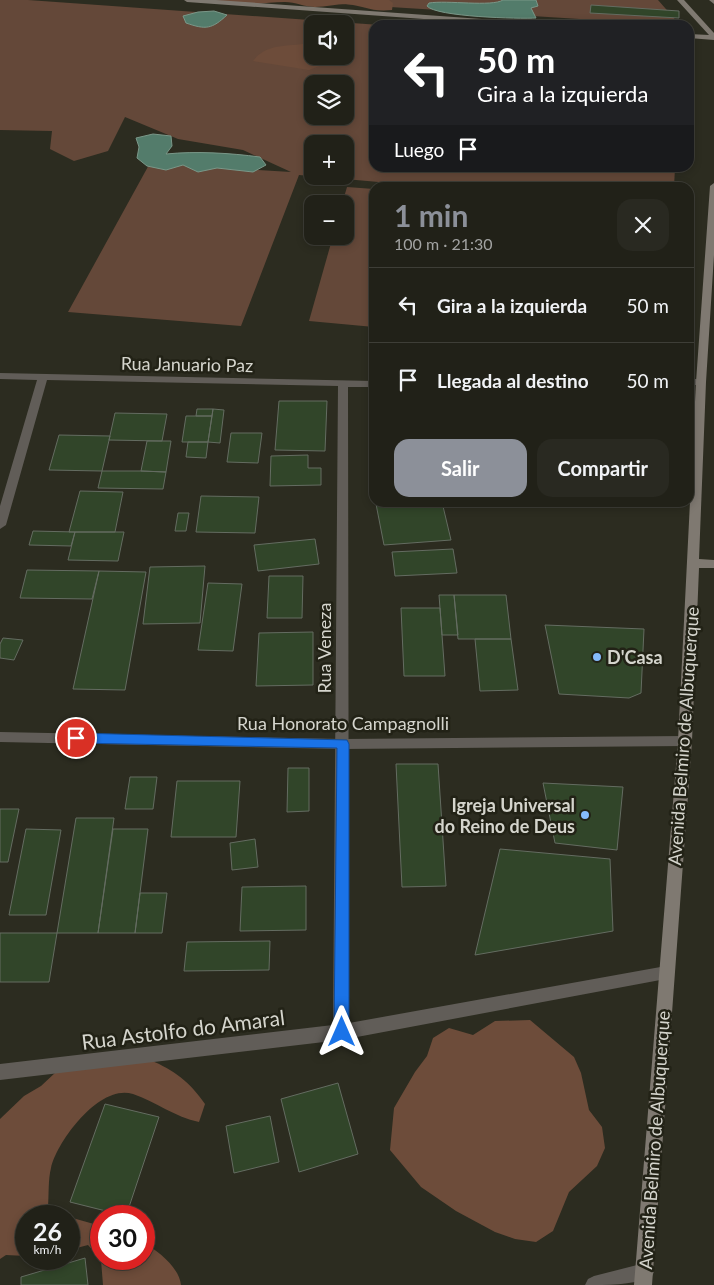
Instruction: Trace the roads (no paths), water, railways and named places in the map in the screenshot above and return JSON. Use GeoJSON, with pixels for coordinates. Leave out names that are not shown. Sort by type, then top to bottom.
{"type":"FeatureCollection","features":[{"type":"Feature","properties":{"kind":"main road"},"geometry":{"type":"LineString","coordinates":[[187,0],[467,20]]}},
{"type":"Feature","properties":{"kind":"main road"},"geometry":{"type":"LineString","coordinates":[[680,0],[714,36]]}},
{"type":"Feature","properties":{"kind":"main road"},"geometry":{"type":"LineString","coordinates":[[694,36],[714,36]]}},
{"type":"Feature","properties":{"kind":"main road","name":"Avenida Belmiro de Albuquerque"},"geometry":{"type":"LineString","coordinates":[[694,472],[695,382],[714,186]]}},
{"type":"Feature","properties":{"kind":"main road","name":"Avenida Belmiro de Albuquerque"},"geometry":{"type":"LineString","coordinates":[[644,1278],[685,741],[694,507]]}},
{"type":"Feature","properties":{"kind":"main road"},"geometry":{"type":"LineString","coordinates":[[693,563],[714,564]]}},
{"type":"Feature","properties":{"kind":"street","name":"Rua Januario Paz"},"geometry":{"type":"LineString","coordinates":[[0,376],[369,384]]}},
{"type":"Feature","properties":{"kind":"street"},"geometry":{"type":"LineString","coordinates":[[0,525],[43,377]]}},
{"type":"Feature","properties":{"kind":"street","name":"Rua Veneza"},"geometry":{"type":"LineString","coordinates":[[342,1032],[343,384]]}},
{"type":"Feature","properties":{"kind":"street","name":"Rua Honorato Campagnolli"},"geometry":{"type":"LineString","coordinates":[[0,737],[343,744],[685,741]]}},
{"type":"Feature","properties":{"kind":"street","name":"Rua Astolfo do Amaral"},"geometry":{"type":"LineString","coordinates":[[0,1072],[342,1032],[666,974]]}},
{"type":"Feature","properties":{"kind":"street"},"geometry":{"type":"LineString","coordinates":[[594,1285],[644,1278]]}},
{"type":"Feature","properties":{"kind":"place","name":"D'Casa"},"geometry":{"type":"Point","coordinates":[597,657]}},
{"type":"Feature","properties":{"kind":"place","name":"Igreja Universal do Reino de Deus"},"geometry":{"type":"Point","coordinates":[585,815]}}]}
